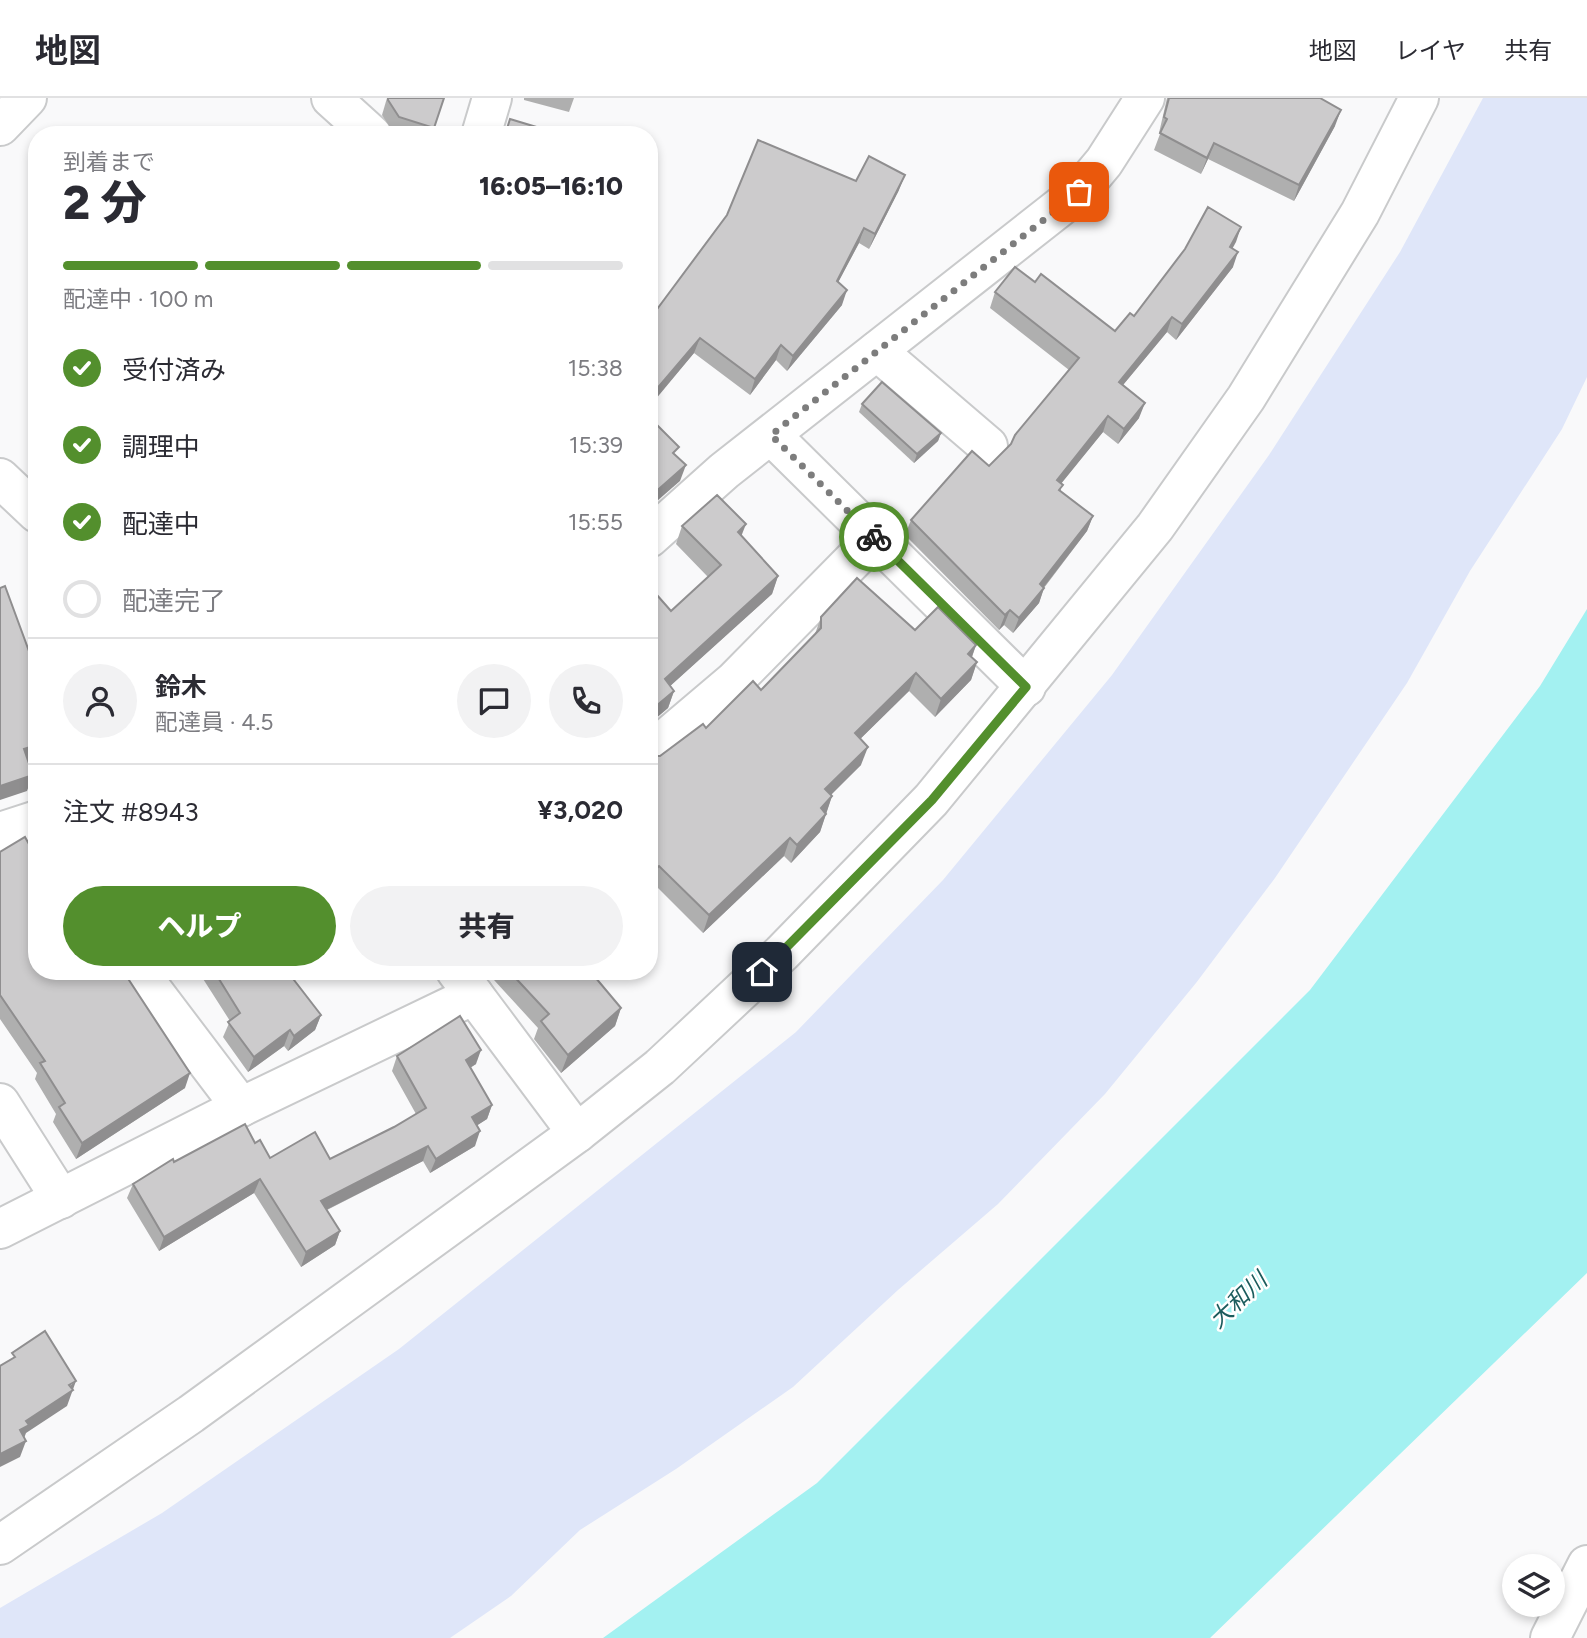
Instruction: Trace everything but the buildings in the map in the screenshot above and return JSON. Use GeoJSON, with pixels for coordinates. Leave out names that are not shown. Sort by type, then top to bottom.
{"type":"FeatureCollection","features":[{"type":"Feature","properties":{"kind":"street"},"geometry":{"type":"LineString","coordinates":[[0,126],[27,98]]}},
{"type":"Feature","properties":{"kind":"street"},"geometry":{"type":"LineString","coordinates":[[331,98],[362,126]]}},
{"type":"Feature","properties":{"kind":"street"},"geometry":{"type":"LineString","coordinates":[[484,126],[492,98]]}},
{"type":"Feature","properties":{"kind":"street"},"geometry":{"type":"LineString","coordinates":[[658,530],[724,471],[1079,192],[1104,162],[1144,98]]}},
{"type":"Feature","properties":{"kind":"street"},"geometry":{"type":"LineString","coordinates":[[0,1545],[191,1414],[577,1133],[660,1067],[782,953],[932,800],[1155,527],[1246,398],[1360,213],[1419,98]]}},
{"type":"Feature","properties":{"kind":"street"},"geometry":{"type":"LineString","coordinates":[[877,351],[988,446]]}},
{"type":"Feature","properties":{"kind":"street"},"geometry":{"type":"LineString","coordinates":[[771,435],[1026,687]]}},
{"type":"Feature","properties":{"kind":"street"},"geometry":{"type":"LineString","coordinates":[[0,478],[28,504]]}},
{"type":"Feature","properties":{"kind":"street"},"geometry":{"type":"LineString","coordinates":[[658,745],[734,681],[875,538]]}},
{"type":"Feature","properties":{"kind":"street"},"geometry":{"type":"LineString","coordinates":[[145,980],[241,1107]]}},
{"type":"Feature","properties":{"kind":"street"},"geometry":{"type":"LineString","coordinates":[[0,1229],[241,1107],[465,983],[577,1133]]}},
{"type":"Feature","properties":{"kind":"street"},"geometry":{"type":"LineString","coordinates":[[0,1103],[61,1199]]}},
{"type":"Feature","properties":{"kind":"street"},"geometry":{"type":"LineString","coordinates":[[1550,1638],[1587,1565]]}},
{"type":"Feature","properties":{"kind":"shaded area"},"geometry":{"type":"Polygon","coordinates":[[[1483,98],[1587,98],[1587,377],[1562,429],[1470,571],[1407,683],[1275,878],[1196,983],[1105,1094],[998,1204],[898,1290],[793,1387],[676,1469],[580,1530],[511,1596],[450,1638],[0,1638],[0,1608],[162,1513],[399,1349],[796,1032],[943,880],[1112,675],[1269,455],[1400,252],[1483,98]]]}},
{"type":"Feature","properties":{"kind":"water","name":"大和川"},"geometry":{"type":"Polygon","coordinates":[[[1587,609],[1587,1273],[1210,1638],[603,1638],[817,1483],[1310,990],[1540,686],[1587,609]]]}},
{"type":"Feature","properties":{"kind":"way so far"},"geometry":{"type":"LineString","coordinates":[[874,537],[771,435],[1079,192]]}},
{"type":"Feature","properties":{"kind":"route"},"geometry":{"type":"LineString","coordinates":[[762,972],[932,800],[1026,687],[874,537]]}}]}
